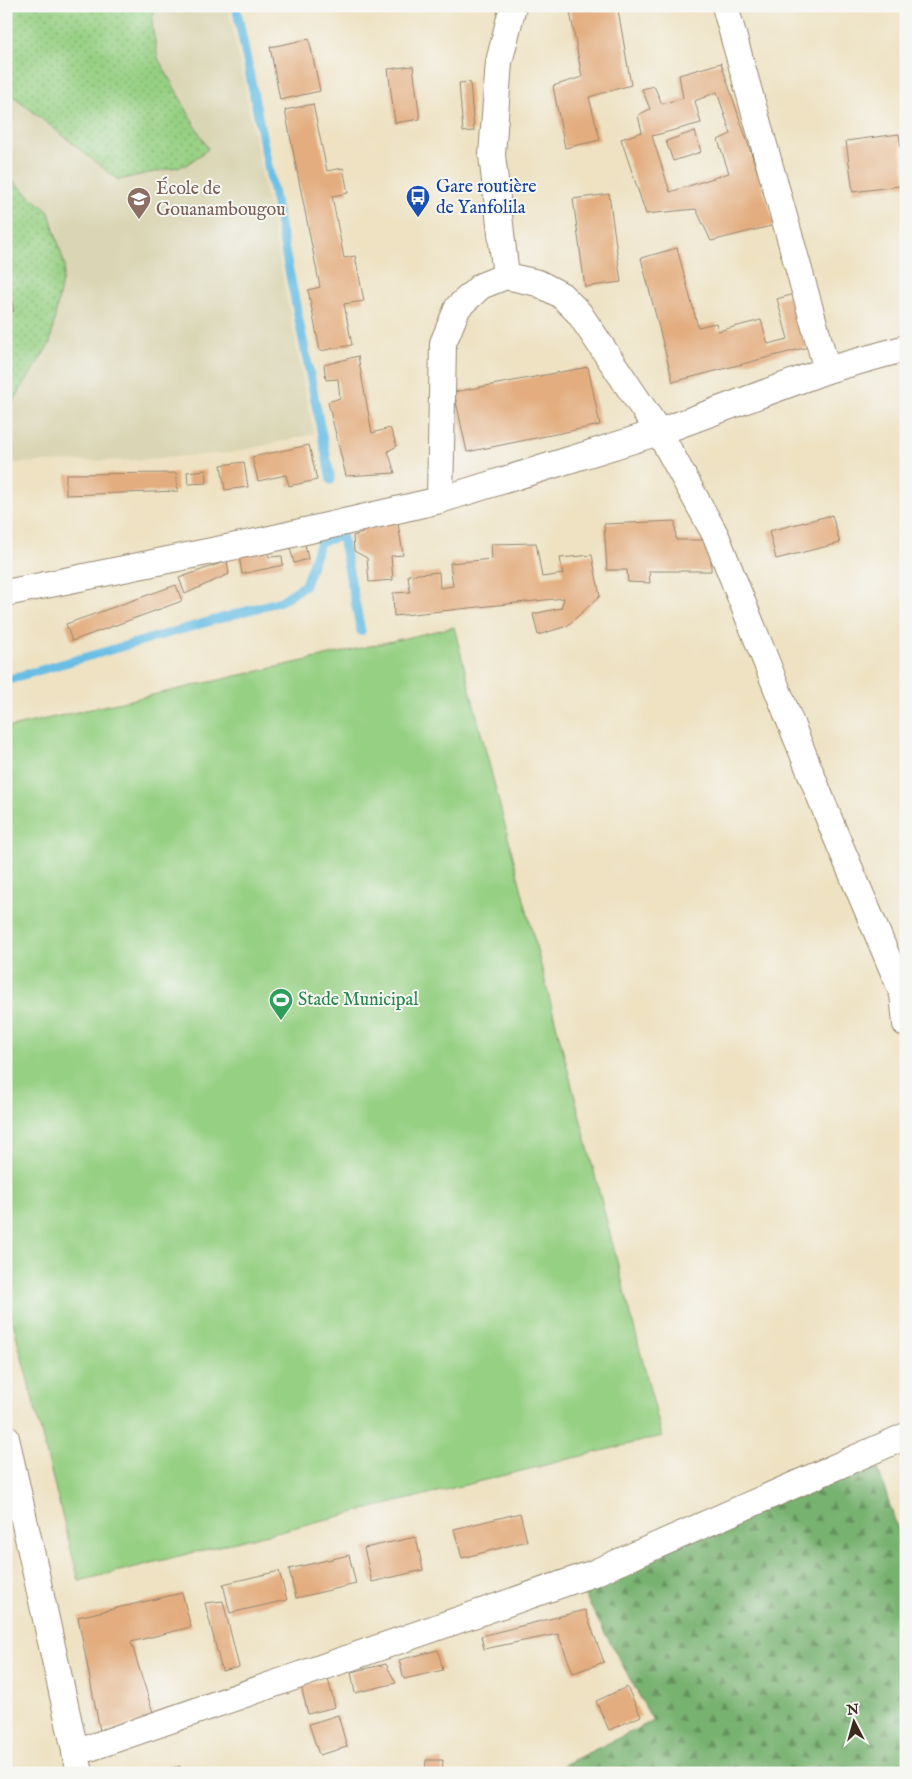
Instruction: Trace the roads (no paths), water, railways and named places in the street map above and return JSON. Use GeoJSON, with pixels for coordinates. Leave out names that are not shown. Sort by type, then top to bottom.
{"type":"FeatureCollection","features":[{"type":"Feature","properties":{"kind":"street"},"geometry":{"type":"LineString","coordinates":[[506,276],[492,156],[499,62],[513,6]]}},
{"type":"Feature","properties":{"kind":"street"},"geometry":{"type":"LineString","coordinates":[[725,6],[827,370]]}},
{"type":"Feature","properties":{"kind":"street"},"geometry":{"type":"LineString","coordinates":[[440,500],[443,343],[458,306],[481,286],[506,276],[538,283],[561,295],[579,313],[659,432],[716,536],[833,829],[903,994],[906,1024]]}},
{"type":"Feature","properties":{"kind":"street"},"geometry":{"type":"LineString","coordinates":[[6,592],[266,540],[440,500],[659,432],[827,370],[906,348]]}},
{"type":"Feature","properties":{"kind":"street"},"geometry":{"type":"LineString","coordinates":[[6,1438],[13,1500],[78,1763],[594,1573],[906,1436]]}},
{"type":"Feature","properties":{"kind":"waterway"},"geometry":{"type":"LineString","coordinates":[[236,6],[331,480]]}},
{"type":"Feature","properties":{"kind":"waterway"},"geometry":{"type":"LineString","coordinates":[[341,532],[361,631]]}},
{"type":"Feature","properties":{"kind":"waterway"},"geometry":{"type":"LineString","coordinates":[[6,680],[281,601],[305,585],[320,542],[342,536]]}},
{"type":"Feature","properties":{"kind":"place","name":"Gare routière de Yanfolila"},"geometry":{"type":"Point","coordinates":[418,218]}},
{"type":"Feature","properties":{"kind":"place","name":"École de Gouanambougou"},"geometry":{"type":"Point","coordinates":[139,220]}},
{"type":"Feature","properties":{"kind":"place","name":"Stade Municipal"},"geometry":{"type":"Point","coordinates":[281,1021]}}]}
